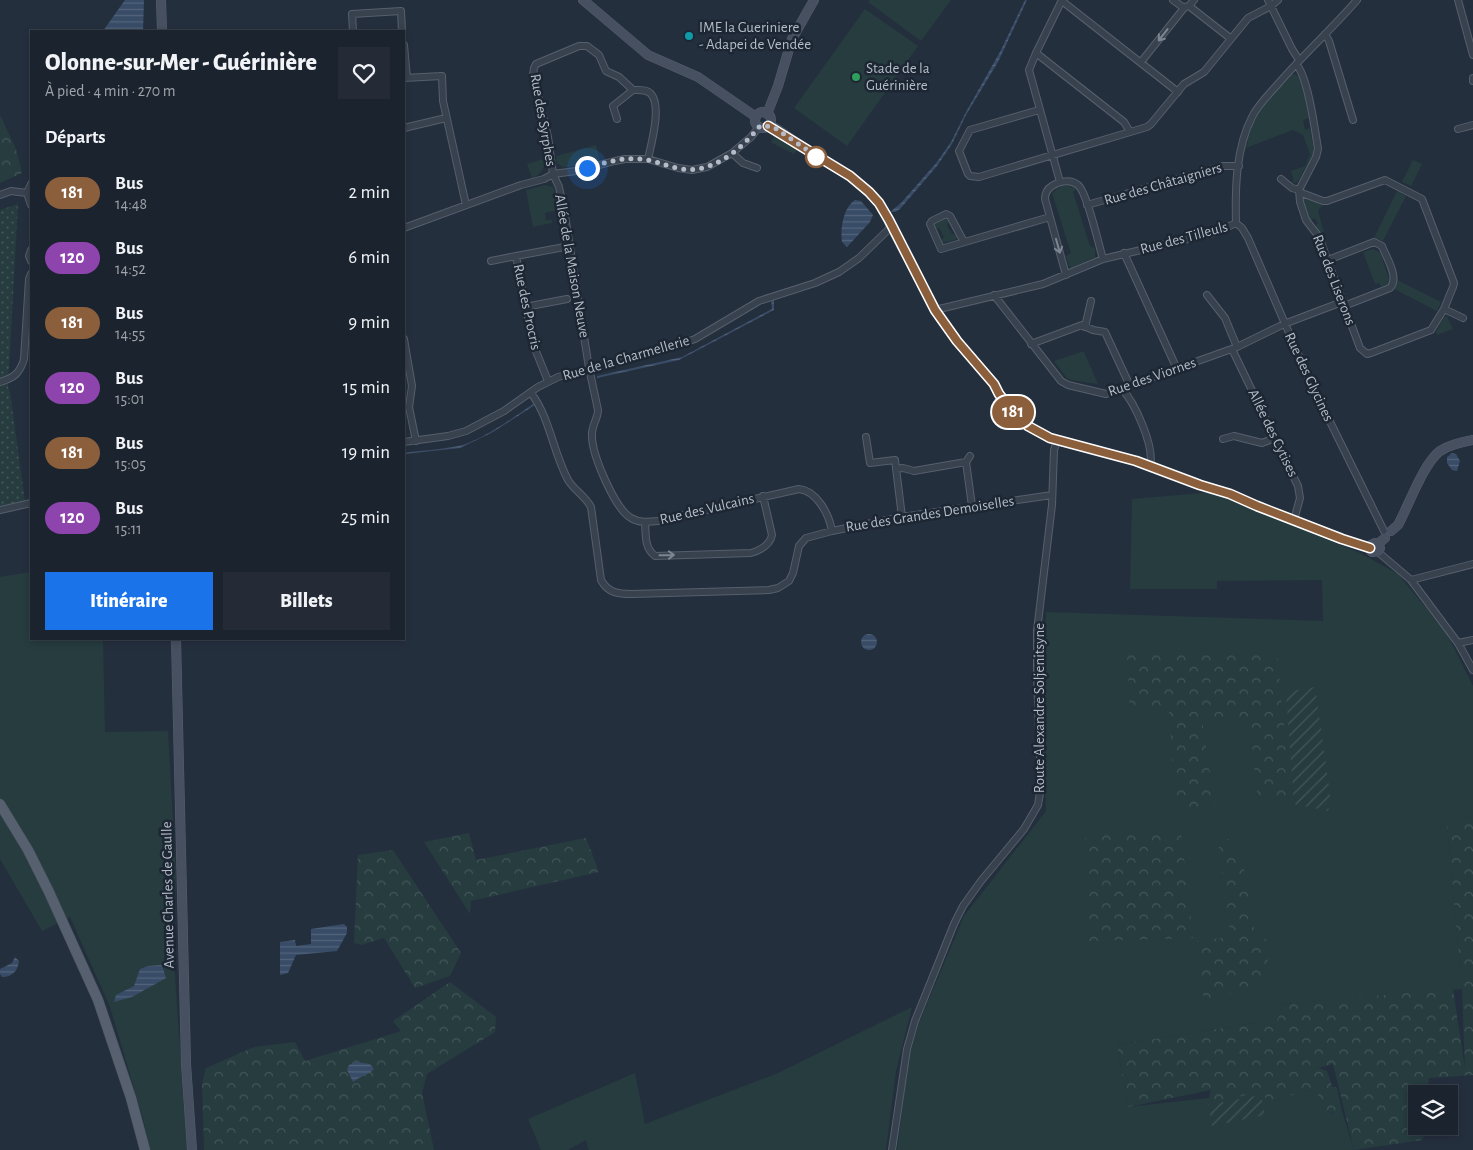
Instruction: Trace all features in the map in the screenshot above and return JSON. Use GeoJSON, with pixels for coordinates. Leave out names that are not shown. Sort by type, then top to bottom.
{"type":"FeatureCollection","features":[{"type":"Feature","properties":{"kind":"main road"},"geometry":{"type":"LineString","coordinates":[[0,804],[41,875],[98,1000],[131,1098],[145,1150]]}},
{"type":"Feature","properties":{"kind":"street"},"geometry":{"type":"LineString","coordinates":[[161,0],[162,30]]}},
{"type":"Feature","properties":{"kind":"street"},"geometry":{"type":"LineString","coordinates":[[582,0],[648,55],[698,78],[756,116]]}},
{"type":"Feature","properties":{"kind":"street"},"geometry":{"type":"LineString","coordinates":[[767,114],[792,39],[814,0]]}},
{"type":"Feature","properties":{"kind":"street"},"geometry":{"type":"LineString","coordinates":[[1173,0],[1187,7],[1230,38]]}},
{"type":"Feature","properties":{"kind":"street"},"geometry":{"type":"LineString","coordinates":[[1141,62],[1194,0]]}},
{"type":"Feature","properties":{"kind":"street"},"geometry":{"type":"LineString","coordinates":[[1039,110],[970,130],[958,154],[968,174],[974,177],[1152,124],[1184,84],[1204,72],[1248,18],[1270,3],[1278,0]]}},
{"type":"Feature","properties":{"kind":"street","name":"Rue des Tilleuls"},"geometry":{"type":"LineString","coordinates":[[935,310],[1043,284],[1104,259],[1217,232],[1236,223],[1242,144],[1252,117],[1260,105],[1298,62],[1357,0]]}},
{"type":"Feature","properties":{"kind":"street"},"geometry":{"type":"LineString","coordinates":[[1458,0],[1473,55]]}},
{"type":"Feature","properties":{"kind":"street"},"geometry":{"type":"LineString","coordinates":[[1060,182],[1029,70],[1062,1],[1178,92]]}},
{"type":"Feature","properties":{"kind":"street"},"geometry":{"type":"LineString","coordinates":[[1270,3],[1300,68],[1307,90],[1318,149],[1299,191]]}},
{"type":"Feature","properties":{"kind":"street"},"geometry":{"type":"LineString","coordinates":[[353,30],[352,14],[400,11],[402,30]]}},
{"type":"Feature","properties":{"kind":"street"},"geometry":{"type":"LineString","coordinates":[[1325,34],[1329,41],[1353,120]]}},
{"type":"Feature","properties":{"kind":"street","name":"Rue des Syrphes"},"geometry":{"type":"LineString","coordinates":[[552,174],[548,137],[533,71],[536,64],[579,46],[587,46],[599,55],[606,71],[619,77],[633,90],[644,90],[654,98],[656,118],[648,160]]}},
{"type":"Feature","properties":{"kind":"street"},"geometry":{"type":"LineString","coordinates":[[1036,53],[1124,122],[1130,132]]}},
{"type":"Feature","properties":{"kind":"street"},"geometry":{"type":"LineString","coordinates":[[405,78],[442,76],[446,118],[466,205]]}},
{"type":"Feature","properties":{"kind":"street"},"geometry":{"type":"LineString","coordinates":[[617,119],[613,106],[633,90]]}},
{"type":"Feature","properties":{"kind":"street"},"geometry":{"type":"LineString","coordinates":[[552,174],[576,171],[625,159],[648,160],[692,170],[707,167],[732,153],[771,120],[767,114],[759,113],[756,116]]}},
{"type":"Feature","properties":{"kind":"street"},"geometry":{"type":"LineString","coordinates":[[756,116],[756,124],[775,128],[861,185],[879,203],[935,310],[957,341],[994,384],[999,394],[1015,414],[1039,433],[1057,441],[1150,466],[1230,494],[1349,542],[1381,540],[1398,525],[1424,471],[1434,457],[1440,451],[1450,446],[1473,440]]}},
{"type":"Feature","properties":{"kind":"street"},"geometry":{"type":"LineString","coordinates":[[405,128],[446,118]]}},
{"type":"Feature","properties":{"kind":"street"},"geometry":{"type":"LineString","coordinates":[[1458,129],[1473,125]]}},
{"type":"Feature","properties":{"kind":"street"},"geometry":{"type":"LineString","coordinates":[[732,153],[742,163],[757,168]]}},
{"type":"Feature","properties":{"kind":"street","name":"Rue des Châtaigniers"},"geometry":{"type":"LineString","coordinates":[[1087,205],[1224,166],[1239,166]]}},
{"type":"Feature","properties":{"kind":"street","name":"Allée de la Maison Neuve"},"geometry":{"type":"LineString","coordinates":[[405,228],[552,174],[559,187],[589,368]]}},
{"type":"Feature","properties":{"kind":"street"},"geometry":{"type":"LineString","coordinates":[[1281,179],[1292,188],[1323,201],[1385,180],[1422,199],[1453,279],[1453,287],[1444,308],[1463,318]]}},
{"type":"Feature","properties":{"kind":"street"},"geometry":{"type":"LineString","coordinates":[[1066,275],[1045,194],[1048,189],[1060,182],[1072,182],[1083,190],[1104,259]]}},
{"type":"Feature","properties":{"kind":"street"},"geometry":{"type":"LineString","coordinates":[[30,186],[27,193],[30,202]]}},
{"type":"Feature","properties":{"kind":"street"},"geometry":{"type":"LineString","coordinates":[[0,195],[15,191],[27,193]]}},
{"type":"Feature","properties":{"kind":"street","name":"Rue des Liserons"},"geometry":{"type":"LineString","coordinates":[[1299,191],[1300,202],[1306,220],[1316,232],[1360,348],[1367,354],[1431,330],[1444,308]]}},
{"type":"Feature","properties":{"kind":"street"},"geometry":{"type":"LineString","coordinates":[[964,242],[950,216],[946,214],[932,220],[930,224],[931,230],[942,249],[1050,217]]}},
{"type":"Feature","properties":{"kind":"street","name":"Rue des Glycines"},"geometry":{"type":"LineString","coordinates":[[1236,223],[1248,238],[1284,324],[1381,540]]}},
{"type":"Feature","properties":{"kind":"street","name":"Rue de la Charmellerie"},"geometry":{"type":"LineString","coordinates":[[405,442],[448,436],[466,431],[504,411],[548,381],[569,373],[682,344],[703,334],[759,301],[840,272],[859,258],[892,226]]}},
{"type":"Feature","properties":{"kind":"street","name":"Rue des Viornes"},"geometry":{"type":"LineString","coordinates":[[994,295],[1061,381],[1068,385],[1106,394],[1234,348],[1284,324],[1390,288],[1394,284],[1394,277],[1382,246],[1377,243],[1374,242],[1328,260]]}},
{"type":"Feature","properties":{"kind":"street","name":"Rue des Procris"},"geometry":{"type":"LineString","coordinates":[[548,381],[533,344],[516,256],[570,246]]}},
{"type":"Feature","properties":{"kind":"street"},"geometry":{"type":"LineString","coordinates":[[1124,253],[1177,369]]}},
{"type":"Feature","properties":{"kind":"street"},"geometry":{"type":"LineString","coordinates":[[491,261],[516,256]]}},
{"type":"Feature","properties":{"kind":"street"},"geometry":{"type":"LineString","coordinates":[[0,382],[9,380],[22,368],[30,276]]}},
{"type":"Feature","properties":{"kind":"street","name":"Allée des Cytises"},"geometry":{"type":"LineString","coordinates":[[1207,295],[1225,318],[1234,348],[1300,493],[1299,505],[1294,520]]}},
{"type":"Feature","properties":{"kind":"street"},"geometry":{"type":"LineString","coordinates":[[526,307],[567,299]]}},
{"type":"Feature","properties":{"kind":"street"},"geometry":{"type":"LineString","coordinates":[[1086,327],[1091,301]]}},
{"type":"Feature","properties":{"kind":"street"},"geometry":{"type":"LineString","coordinates":[[1031,344],[1082,325],[1105,332],[1130,386]]}},
{"type":"Feature","properties":{"kind":"street"},"geometry":{"type":"LineString","coordinates":[[405,345],[412,386],[410,407],[416,441]]}},
{"type":"Feature","properties":{"kind":"street","name":"Rue des Vulcains"},"geometry":{"type":"LineString","coordinates":[[589,368],[598,410],[598,416],[592,429],[592,439],[602,474],[621,509],[633,519],[645,522],[658,521],[799,489],[812,493],[828,514],[832,531]]}},
{"type":"Feature","properties":{"kind":"street"},"geometry":{"type":"LineString","coordinates":[[1122,389],[1135,407],[1144,431],[1150,452],[1150,466]]}},
{"type":"Feature","properties":{"kind":"street","name":"Rue des Grandes Demoiselles"},"geometry":{"type":"LineString","coordinates":[[531,393],[541,408],[556,453],[569,481],[588,501],[591,507],[601,580],[605,586],[615,593],[769,590],[778,588],[789,581],[793,573],[799,546],[806,538],[902,516],[1052,495]]}},
{"type":"Feature","properties":{"kind":"street"},"geometry":{"type":"LineString","coordinates":[[1223,439],[1234,436],[1262,443],[1276,438]]}},
{"type":"Feature","properties":{"kind":"street"},"geometry":{"type":"LineString","coordinates":[[866,437],[870,463],[895,460],[902,516]]}},
{"type":"Feature","properties":{"kind":"street","name":"Route Alexandre Soljenitsyne"},"geometry":{"type":"LineString","coordinates":[[892,1150],[906,1049],[915,1021],[954,924],[963,906],[1024,829],[1038,805],[1041,787],[1037,630],[1052,495],[1054,450],[1057,441]]}},
{"type":"Feature","properties":{"kind":"street"},"geometry":{"type":"LineString","coordinates":[[896,470],[903,468],[914,471],[968,459],[972,506]]}},
{"type":"Feature","properties":{"kind":"street"},"geometry":{"type":"LineString","coordinates":[[645,522],[647,545],[655,556],[751,553],[762,548],[771,540],[772,534],[764,496]]}},
{"type":"Feature","properties":{"kind":"street"},"geometry":{"type":"LineString","coordinates":[[0,510],[30,503]]}},
{"type":"Feature","properties":{"kind":"street"},"geometry":{"type":"LineString","coordinates":[[1381,540],[1458,643],[1473,670]]}},
{"type":"Feature","properties":{"kind":"street"},"geometry":{"type":"LineString","coordinates":[[1411,580],[1473,564]]}},
{"type":"Feature","properties":{"kind":"street","name":"Avenue Charles de Gaulle"},"geometry":{"type":"LineString","coordinates":[[176,640],[186,1064],[192,1150]]}},
{"type":"Feature","properties":{"kind":"street"},"geometry":{"type":"LineString","coordinates":[[1458,643],[1473,640]]}},
{"type":"Feature","properties":{"kind":"green space"},"geometry":{"type":"Polygon","coordinates":[[[870,0],[951,0],[921,41],[868,2],[870,0]]]}},
{"type":"Feature","properties":{"kind":"green space","name":"Stade de la Guérinière"},"geometry":{"type":"Polygon","coordinates":[[[865,9],[918,46],[847,146],[794,108],[865,9]]]}},
{"type":"Feature","properties":{"kind":"green space"},"geometry":{"type":"Polygon","coordinates":[[[1295,74],[1298,76],[1303,88],[1309,118],[1303,120],[1305,130],[1310,128],[1314,151],[1298,181],[1294,183],[1292,182],[1294,181],[1291,171],[1305,166],[1310,154],[1303,135],[1293,130],[1246,148],[1248,142],[1246,140],[1254,121],[1264,105],[1290,75],[1295,74]]]}},
{"type":"Feature","properties":{"kind":"green space"},"geometry":{"type":"Polygon","coordinates":[[[0,115],[16,149],[22,173],[0,183],[0,115]]]}},
{"type":"Feature","properties":{"kind":"green space"},"geometry":{"type":"Polygon","coordinates":[[[775,135],[796,146],[797,150],[794,154],[772,143],[771,141],[775,135]]]}},
{"type":"Feature","properties":{"kind":"green space"},"geometry":{"type":"Polygon","coordinates":[[[596,145],[600,161],[568,167],[563,167],[557,163],[556,156],[596,145]]]}},
{"type":"Feature","properties":{"kind":"green space"},"geometry":{"type":"Polygon","coordinates":[[[546,158],[542,170],[532,178],[527,164],[546,158]]]}},
{"type":"Feature","properties":{"kind":"green space"},"geometry":{"type":"Polygon","coordinates":[[[1413,160],[1422,164],[1411,186],[1402,182],[1413,160]]]}},
{"type":"Feature","properties":{"kind":"green space"},"geometry":{"type":"Polygon","coordinates":[[[546,185],[553,187],[558,200],[558,210],[545,213],[546,220],[552,220],[552,223],[533,227],[526,190],[546,185]]]}},
{"type":"Feature","properties":{"kind":"green space"},"geometry":{"type":"Polygon","coordinates":[[[1066,185],[1077,188],[1073,192],[1090,246],[1095,248],[1095,257],[1071,268],[1066,256],[1071,253],[1052,193],[1061,186],[1066,185]]]}},
{"type":"Feature","properties":{"kind":"green space"},"geometry":{"type":"Polygon","coordinates":[[[1397,191],[1406,196],[1383,241],[1373,240],[1397,191]]]}},
{"type":"Feature","properties":{"kind":"green space"},"geometry":{"type":"Polygon","coordinates":[[[1307,198],[1316,201],[1322,206],[1318,211],[1324,232],[1321,235],[1315,227],[1318,223],[1314,218],[1310,221],[1303,205],[1303,200],[1307,198]]]}},
{"type":"Feature","properties":{"kind":"green space"},"geometry":{"type":"Polygon","coordinates":[[[18,204],[8,387],[25,501],[0,506],[0,210],[18,204]]]}},
{"type":"Feature","properties":{"kind":"green space"},"geometry":{"type":"Polygon","coordinates":[[[945,218],[949,221],[947,225],[952,234],[957,235],[957,238],[942,243],[941,241],[944,237],[939,228],[935,228],[934,225],[945,218]]]}},
{"type":"Feature","properties":{"kind":"green space"},"geometry":{"type":"Polygon","coordinates":[[[1373,249],[1380,252],[1389,279],[1388,284],[1381,287],[1379,283],[1375,284],[1363,252],[1373,249]]]}},
{"type":"Feature","properties":{"kind":"green space"},"geometry":{"type":"Polygon","coordinates":[[[1397,280],[1441,302],[1437,311],[1394,289],[1397,280]]]}},
{"type":"Feature","properties":{"kind":"green space"},"geometry":{"type":"Polygon","coordinates":[[[1447,316],[1453,329],[1437,335],[1436,332],[1444,317],[1447,316]]]}},
{"type":"Feature","properties":{"kind":"green space"},"geometry":{"type":"Polygon","coordinates":[[[1084,352],[1098,384],[1070,380],[1054,361],[1084,352]]]}},
{"type":"Feature","properties":{"kind":"green space"},"geometry":{"type":"Polygon","coordinates":[[[1214,492],[1360,553],[1398,574],[1446,632],[1473,686],[1473,817],[1447,825],[1462,989],[1282,1004],[1279,1019],[1117,1045],[1128,1107],[1261,1092],[1277,1100],[1313,1089],[1319,1095],[1326,1109],[1332,1114],[1342,1111],[1354,1150],[897,1150],[909,1056],[919,1023],[964,916],[1046,811],[1042,697],[1046,612],[1323,621],[1322,580],[1217,581],[1217,589],[1130,589],[1132,499],[1214,492]]]}},
{"type":"Feature","properties":{"kind":"green space"},"geometry":{"type":"Polygon","coordinates":[[[30,572],[30,640],[103,640],[105,732],[168,731],[176,877],[173,947],[187,1150],[150,1150],[144,1122],[110,1007],[70,917],[42,931],[0,859],[0,577],[30,572]]]}},
{"type":"Feature","properties":{"kind":"green space"},"geometry":{"type":"Polygon","coordinates":[[[1127,654],[1277,654],[1291,798],[1258,802],[1249,717],[1202,719],[1215,808],[1176,813],[1169,712],[1130,710],[1127,654]]]}},
{"type":"Feature","properties":{"kind":"green space"},"geometry":{"type":"Polygon","coordinates":[[[1315,687],[1331,801],[1328,811],[1294,804],[1286,692],[1315,687]]]}},
{"type":"Feature","properties":{"kind":"green space"},"geometry":{"type":"Polygon","coordinates":[[[1473,817],[1473,1075],[1429,1078],[1428,1085],[1408,1085],[1408,1135],[1423,1135],[1423,1140],[1354,1150],[1333,1064],[1319,1068],[1327,1071],[1332,1086],[1337,1088],[1342,1111],[1336,1113],[1328,1111],[1313,1089],[1277,1100],[1267,1100],[1261,1092],[1213,1102],[1209,1099],[1211,1090],[1128,1107],[1117,1045],[1278,1019],[1282,1004],[1453,989],[1465,1069],[1462,989],[1447,825],[1473,817]]]}},
{"type":"Feature","properties":{"kind":"green space"},"geometry":{"type":"Polygon","coordinates":[[[1181,832],[1193,938],[1087,941],[1085,834],[1181,832]]]}},
{"type":"Feature","properties":{"kind":"green space"},"geometry":{"type":"Polygon","coordinates":[[[469,833],[476,860],[586,838],[599,872],[471,901],[470,914],[424,842],[469,833]]]}},
{"type":"Feature","properties":{"kind":"green space"},"geometry":{"type":"Polygon","coordinates":[[[1223,837],[1232,841],[1236,861],[1243,863],[1253,927],[1265,934],[1269,971],[1256,987],[1204,1000],[1196,941],[1231,937],[1218,839],[1223,837]]]}},
{"type":"Feature","properties":{"kind":"green space"},"geometry":{"type":"Polygon","coordinates":[[[393,850],[461,953],[450,976],[415,988],[384,938],[362,945],[354,943],[358,855],[393,850]]]}},
{"type":"Feature","properties":{"kind":"green space"},"geometry":{"type":"Polygon","coordinates":[[[450,982],[496,1017],[495,1032],[427,1074],[422,1093],[434,1150],[204,1150],[202,1084],[206,1068],[254,1047],[295,1042],[305,1061],[401,1031],[393,1021],[450,982]]]}},
{"type":"Feature","properties":{"kind":"green space"},"geometry":{"type":"Polygon","coordinates":[[[912,1007],[896,1071],[886,1150],[589,1150],[586,1140],[568,1150],[541,1150],[528,1119],[635,1073],[645,1124],[778,1073],[912,1007]]]}},
{"type":"Feature","properties":{"kind":"green space"},"geometry":{"type":"Polygon","coordinates":[[[1261,1095],[1265,1115],[1212,1126],[1208,1105],[1261,1095]]]}},
{"type":"Feature","properties":{"kind":"water"},"geometry":{"type":"Polygon","coordinates":[[[125,0],[144,0],[143,30],[104,30],[125,0]]]}},
{"type":"Feature","properties":{"kind":"water"},"geometry":{"type":"Polygon","coordinates":[[[1025,0],[1027,0],[998,62],[966,115],[952,144],[937,166],[900,209],[890,212],[901,203],[937,162],[951,142],[1001,50],[1025,0]]]}},
{"type":"Feature","properties":{"kind":"water"},"geometry":{"type":"Polygon","coordinates":[[[855,200],[861,201],[873,215],[870,222],[847,247],[842,242],[842,225],[845,213],[855,200]]]}},
{"type":"Feature","properties":{"kind":"water"},"geometry":{"type":"Polygon","coordinates":[[[774,297],[774,310],[679,360],[597,378],[597,376],[682,357],[772,309],[771,298],[774,297]]]}},
{"type":"Feature","properties":{"kind":"water"},"geometry":{"type":"Polygon","coordinates":[[[533,404],[535,405],[493,432],[460,448],[405,454],[466,444],[497,428],[533,404]]]}},
{"type":"Feature","properties":{"kind":"water"},"geometry":{"type":"Polygon","coordinates":[[[1452,453],[1456,454],[1460,461],[1457,471],[1452,470],[1447,463],[1447,457],[1452,453]]]}},
{"type":"Feature","properties":{"kind":"water"},"geometry":{"type":"Polygon","coordinates":[[[866,634],[872,634],[877,639],[875,648],[866,650],[861,645],[861,639],[866,634]]]}},
{"type":"Feature","properties":{"kind":"water"},"geometry":{"type":"Polygon","coordinates":[[[344,924],[347,927],[347,933],[337,951],[296,955],[288,973],[280,975],[280,942],[295,940],[296,946],[311,944],[311,929],[344,924]]]}},
{"type":"Feature","properties":{"kind":"water"},"geometry":{"type":"Polygon","coordinates":[[[15,957],[19,961],[16,970],[12,975],[2,977],[0,969],[12,963],[15,957]]]}},
{"type":"Feature","properties":{"kind":"water"},"geometry":{"type":"Polygon","coordinates":[[[162,965],[166,978],[132,997],[114,1002],[116,995],[134,986],[140,969],[148,966],[162,965]]]}},
{"type":"Feature","properties":{"kind":"water"},"geometry":{"type":"Polygon","coordinates":[[[356,1062],[370,1064],[374,1069],[353,1082],[347,1070],[349,1065],[356,1062]]]}},
{"type":"Feature","properties":{"kind":"bus line","name":"181"},"geometry":{"type":"LineString","coordinates":[[768,126],[775,128],[819,158],[850,176],[879,203],[944,324],[972,360],[994,384],[999,394],[1015,414],[1028,426],[1057,441],[1136,461],[1241,498],[1342,539],[1370,548]]}},
{"type":"Feature","properties":{"kind":"place","name":"IME la Gueriniere - Adapei de Vendée"},"geometry":{"type":"Point","coordinates":[689,36]}},
{"type":"Feature","properties":{"kind":"place","name":"Stade de la Guérinière"},"geometry":{"type":"Point","coordinates":[856,77]}},
{"type":"Feature","properties":{"kind":"route"},"geometry":{"type":"LineString","coordinates":[[587,168],[625,159],[638,158],[692,170],[707,167],[732,153],[751,137],[759,127],[764,128],[768,126],[775,128],[819,158],[816,157]]}}]}
